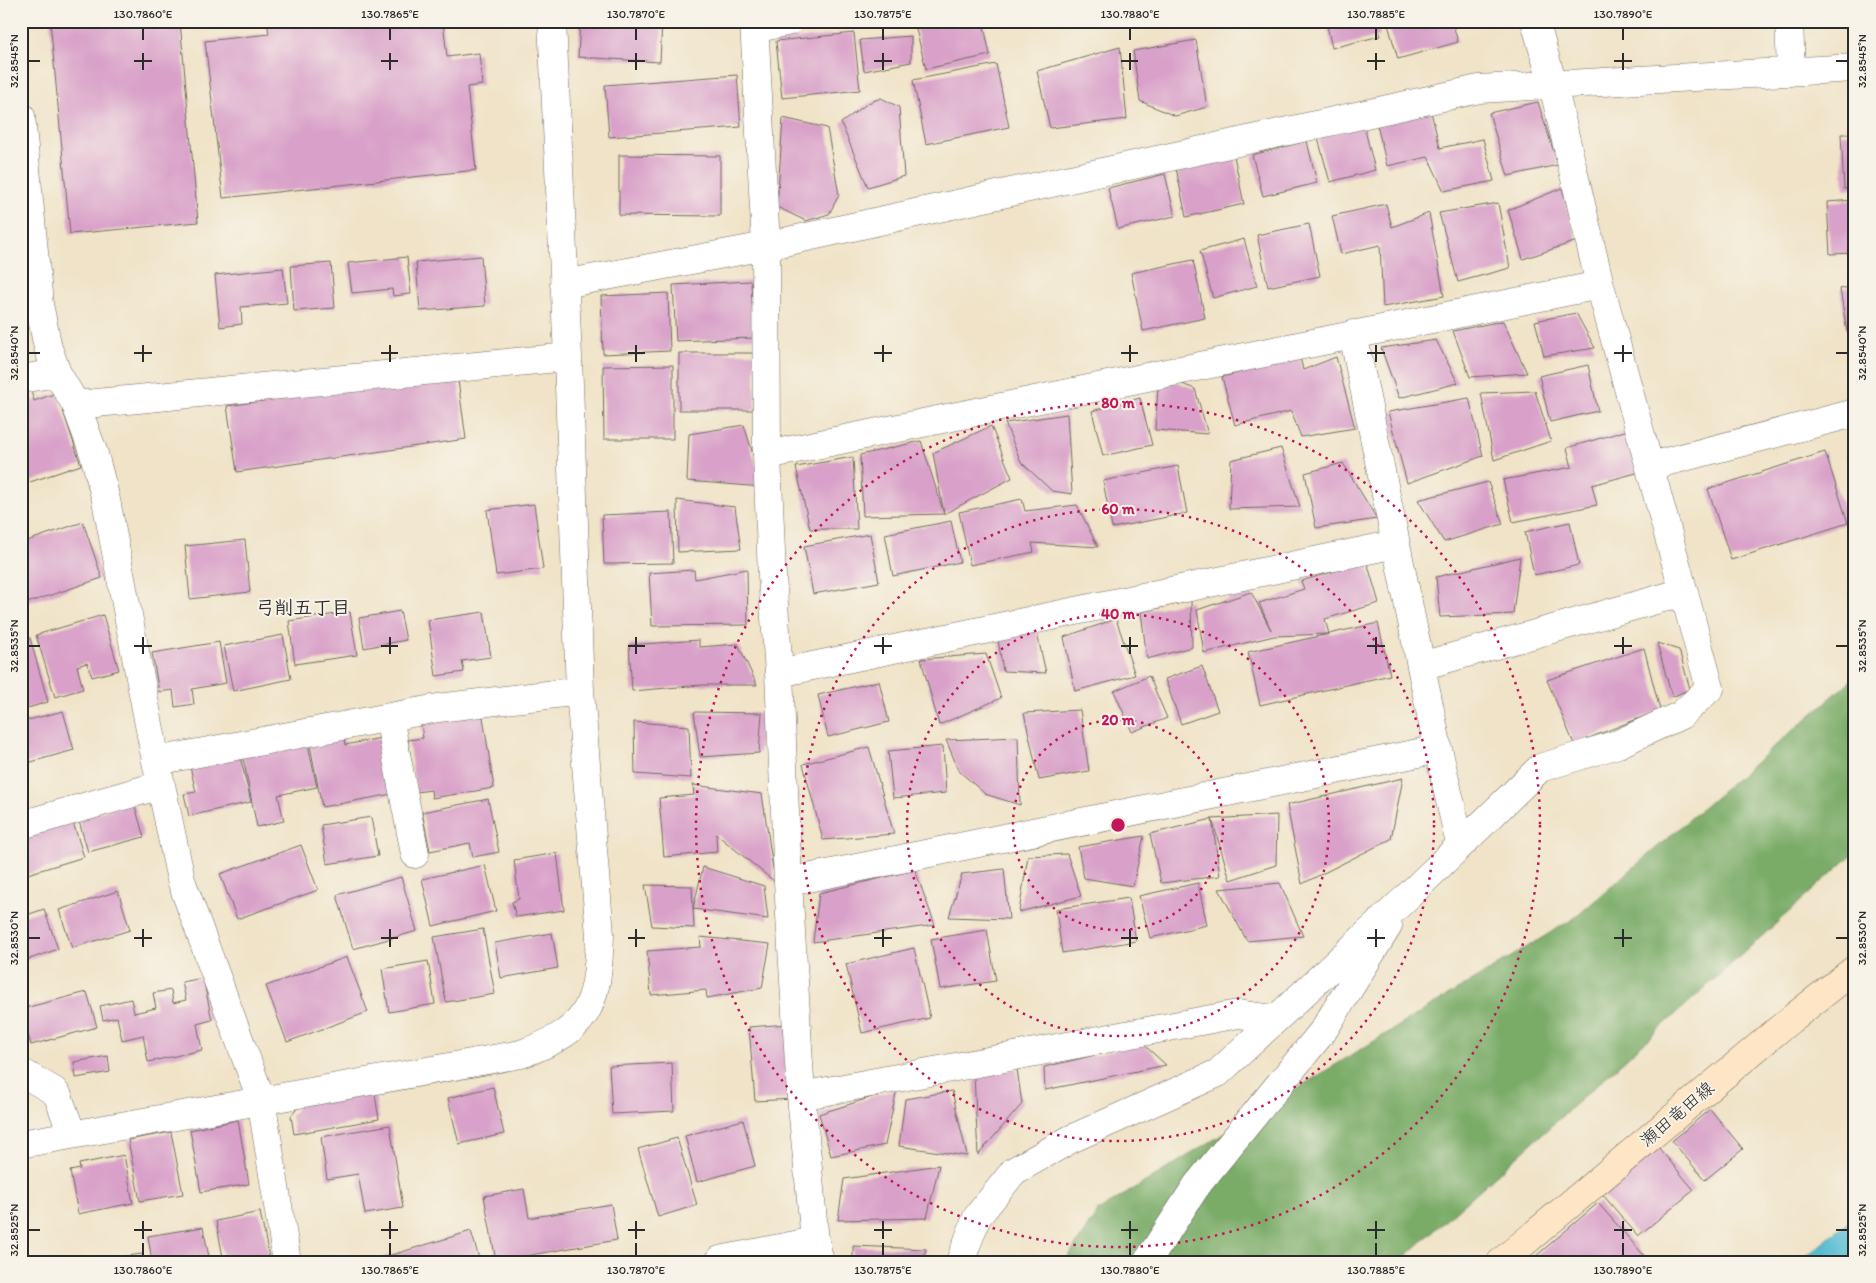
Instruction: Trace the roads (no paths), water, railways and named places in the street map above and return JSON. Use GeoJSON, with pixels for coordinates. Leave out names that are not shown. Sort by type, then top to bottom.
{"type":"FeatureCollection","features":[{"type":"Feature","properties":{"kind":"main road","name":"瀬田竜田線"},"geometry":{"type":"LineString","coordinates":[[1502,1262],[1768,1039],[1855,969]]}},
{"type":"Feature","properties":{"kind":"street"},"geometry":{"type":"LineString","coordinates":[[21,1144],[261,1099],[521,1054],[547,1044],[568,1032],[579,1022],[594,993],[598,973],[600,935],[580,691],[568,357],[552,21]]}},
{"type":"Feature","properties":{"kind":"street"},"geometry":{"type":"LineString","coordinates":[[720,1262],[720,1260],[817,1251],[801,1096],[788,882],[779,673],[772,576],[768,455],[766,246],[754,25],[790,21]]}},
{"type":"Feature","properties":{"kind":"street"},"geometry":{"type":"LineString","coordinates":[[960,1262],[977,1217],[1014,1171],[1071,1139],[1218,1073],[1406,898],[1540,768],[1618,744],[1682,715],[1710,688],[1600,284],[1553,85],[1535,21]]}},
{"type":"Feature","properties":{"kind":"street"},"geometry":{"type":"LineString","coordinates":[[1790,21],[1791,72]]}},
{"type":"Feature","properties":{"kind":"street"},"geometry":{"type":"LineString","coordinates":[[564,284],[766,246],[1479,89],[1855,68]]}},
{"type":"Feature","properties":{"kind":"street"},"geometry":{"type":"LineString","coordinates":[[21,116],[39,304],[48,348],[57,373],[76,405],[94,454],[106,500],[159,773],[182,880],[261,1099],[287,1262]]}},
{"type":"Feature","properties":{"kind":"street"},"geometry":{"type":"LineString","coordinates":[[768,455],[1600,284]]}},
{"type":"Feature","properties":{"kind":"street"},"geometry":{"type":"LineString","coordinates":[[1354,334],[1438,749],[1460,844]]}},
{"type":"Feature","properties":{"kind":"street"},"geometry":{"type":"LineString","coordinates":[[76,405],[568,357]]}},
{"type":"Feature","properties":{"kind":"street"},"geometry":{"type":"LineString","coordinates":[[21,379],[57,373]]}},
{"type":"Feature","properties":{"kind":"street"},"geometry":{"type":"LineString","coordinates":[[1650,466],[1855,412]]}},
{"type":"Feature","properties":{"kind":"street"},"geometry":{"type":"LineString","coordinates":[[779,673],[1396,544]]}},
{"type":"Feature","properties":{"kind":"street"},"geometry":{"type":"LineString","coordinates":[[1421,666],[1684,592]]}},
{"type":"Feature","properties":{"kind":"street"},"geometry":{"type":"LineString","coordinates":[[21,824],[159,773],[389,717],[438,708],[580,691]]}},
{"type":"Feature","properties":{"kind":"street"},"geometry":{"type":"LineString","coordinates":[[389,717],[415,854]]}},
{"type":"Feature","properties":{"kind":"street"},"geometry":{"type":"LineString","coordinates":[[788,882],[1438,749]]}},
{"type":"Feature","properties":{"kind":"street"},"geometry":{"type":"LineString","coordinates":[[1147,1262],[1197,1185],[1323,1031],[1406,898]]}},
{"type":"Feature","properties":{"kind":"street"},"geometry":{"type":"LineString","coordinates":[[801,1096],[1238,1014],[1274,1019]]}},
{"type":"Feature","properties":{"kind":"street"},"geometry":{"type":"LineString","coordinates":[[21,1072],[54,1091],[58,1096],[72,1134]]}},
{"type":"Feature","properties":{"kind":"water"},"geometry":{"type":"Polygon","coordinates":[[[1855,1217],[1855,1262],[1799,1262],[1855,1217]]]}},
{"type":"Feature","properties":{"kind":"district","name":"弓削五丁目"},"geometry":{"type":"Point","coordinates":[303,607]}}]}
